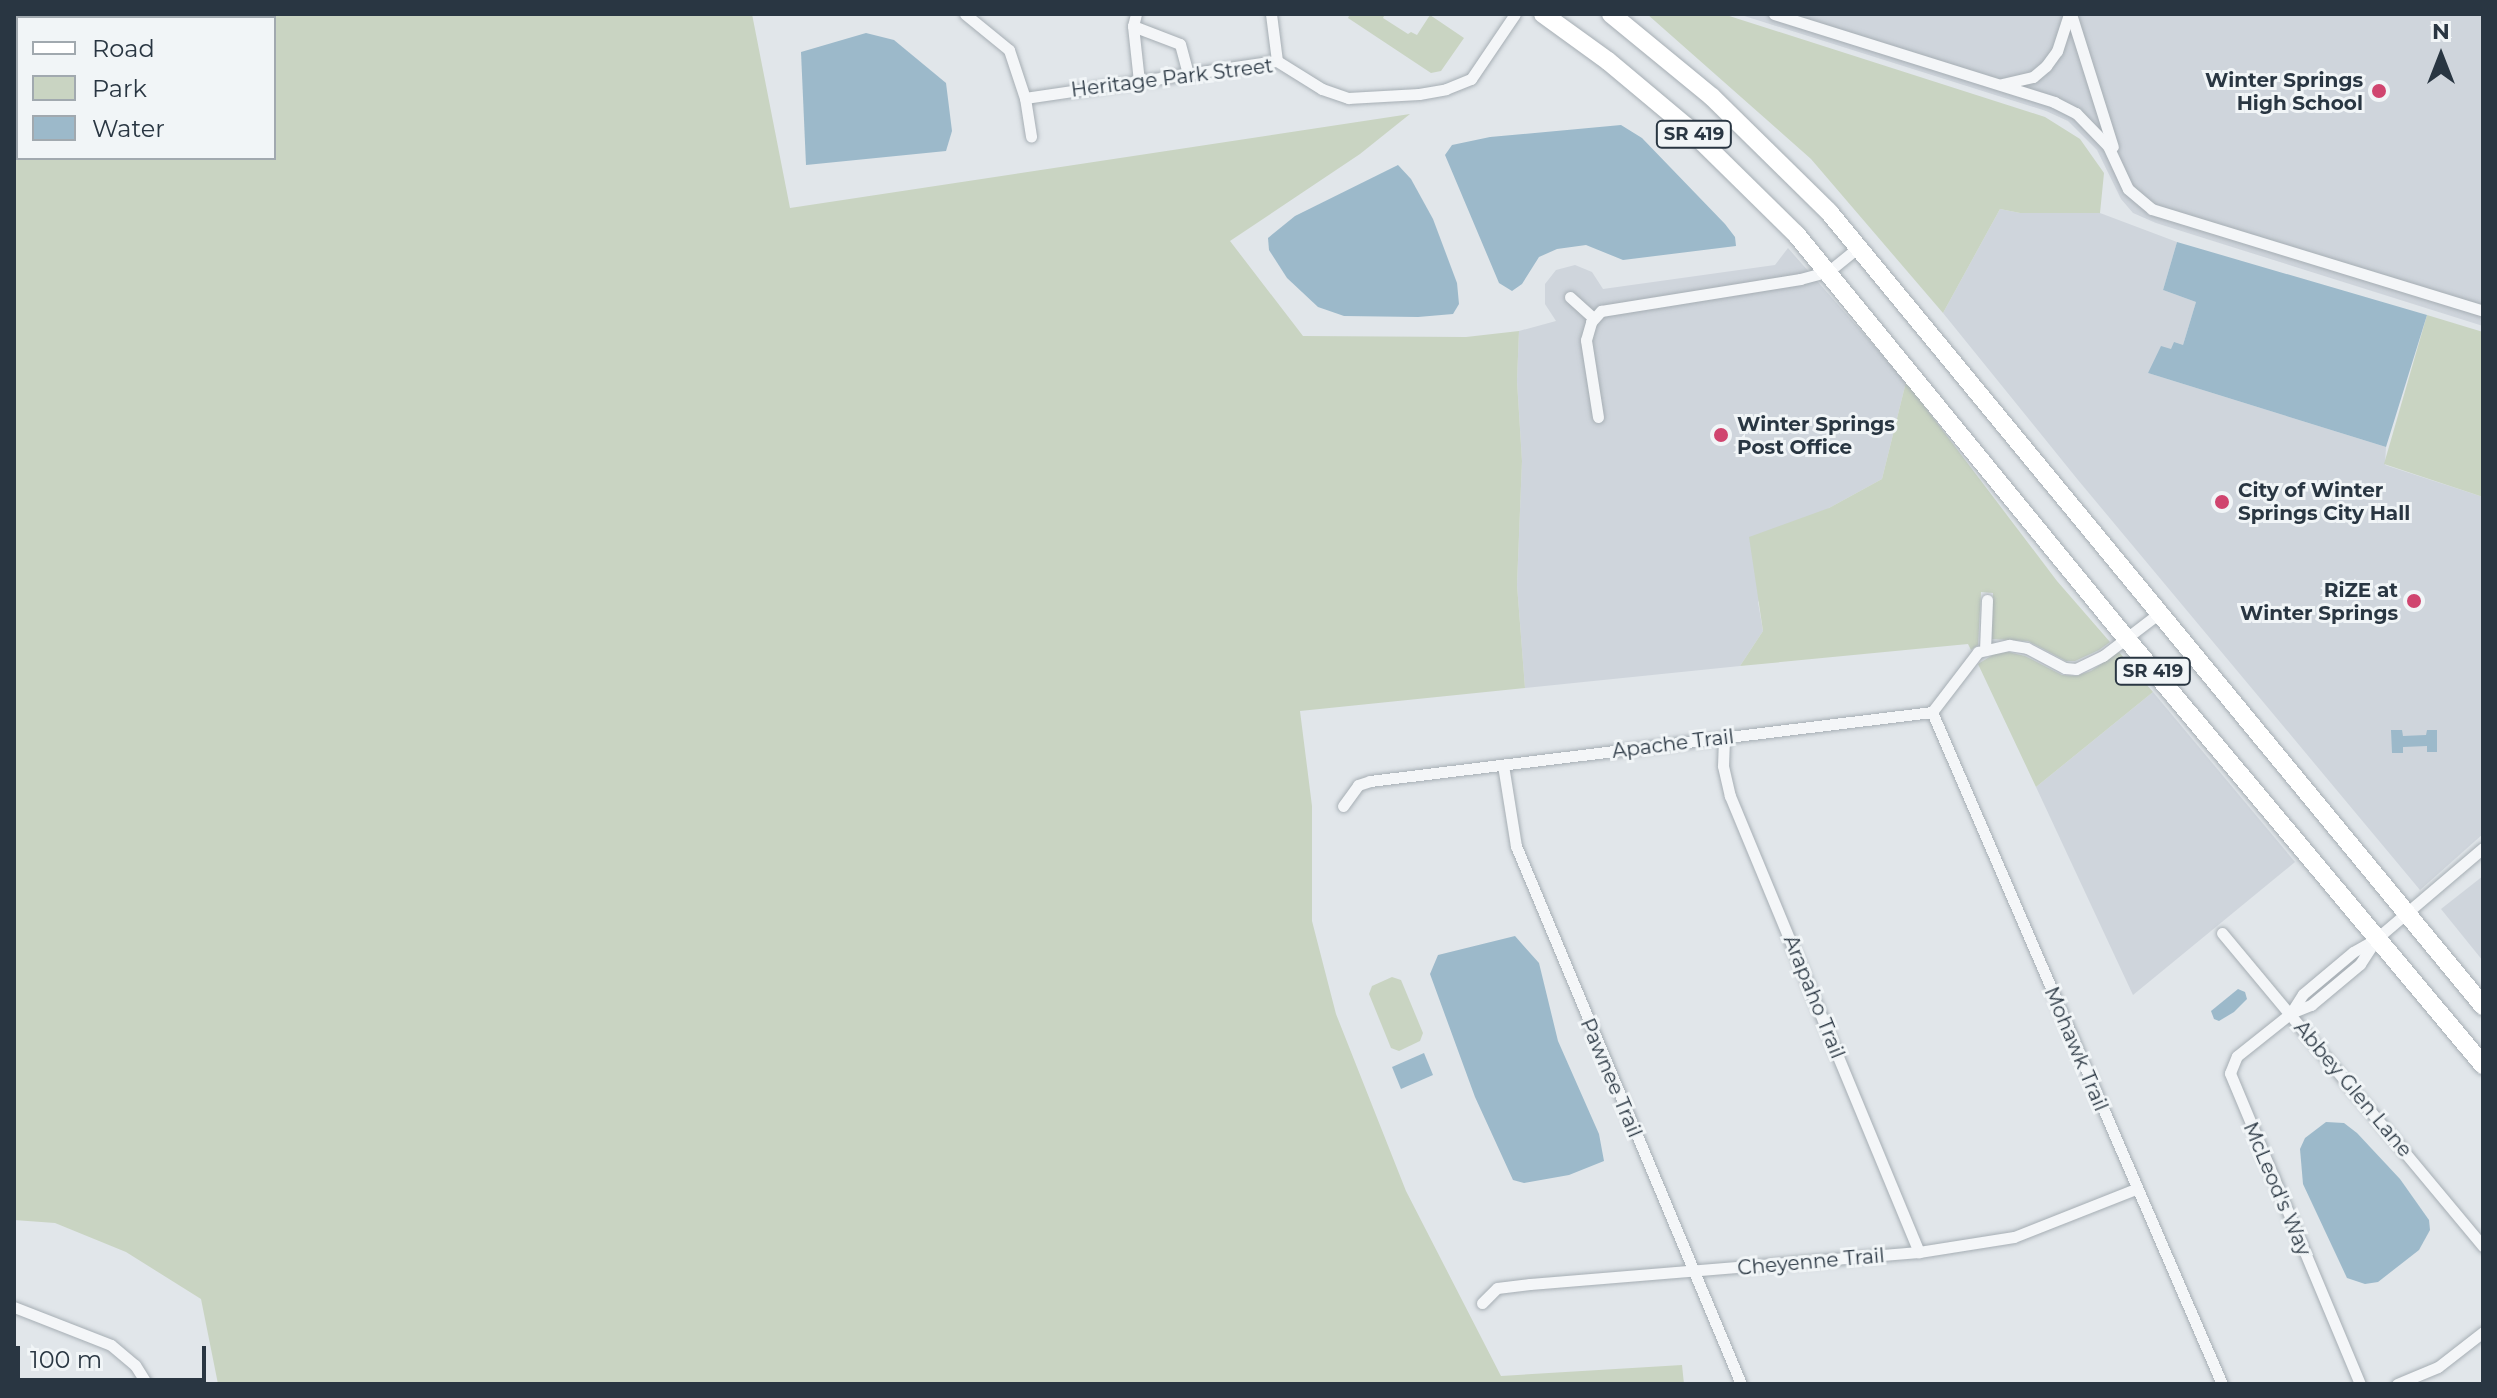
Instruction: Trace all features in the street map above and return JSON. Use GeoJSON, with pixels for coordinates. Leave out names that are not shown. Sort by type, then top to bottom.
{"type":"FeatureCollection","features":[{"type":"Feature","properties":{"kind":"main road","name":"SR 419"},"geometry":{"type":"LineString","coordinates":[[1543,14],[1608,61],[1687,127],[1762,199],[1829,271],[2126,638],[2483,1065]]}},
{"type":"Feature","properties":{"kind":"main road","name":"SR 419"},"geometry":{"type":"LineString","coordinates":[[1611,14],[1742,124],[1859,247],[2483,1006]]}},
{"type":"Feature","properties":{"kind":"street"},"geometry":{"type":"LineString","coordinates":[[965,14],[1009,50],[1025,98],[1031,137]]}},
{"type":"Feature","properties":{"kind":"street"},"geometry":{"type":"LineString","coordinates":[[1271,14],[1277,61]]}},
{"type":"Feature","properties":{"kind":"street","name":"Heritage Park Street"},"geometry":{"type":"LineString","coordinates":[[1025,98],[1277,61],[1322,89],[1348,98],[1379,99],[1446,89],[1471,79],[1515,14]]}},
{"type":"Feature","properties":{"kind":"street"},"geometry":{"type":"LineString","coordinates":[[1774,14],[2054,102],[2076,113],[2097,132],[2118,163]]}},
{"type":"Feature","properties":{"kind":"street"},"geometry":{"type":"LineString","coordinates":[[1997,84],[2033,77],[2046,66],[2057,51],[2070,14]]}},
{"type":"Feature","properties":{"kind":"street"},"geometry":{"type":"LineString","coordinates":[[2070,14],[2128,189],[2152,209],[2483,311]]}},
{"type":"Feature","properties":{"kind":"street"},"geometry":{"type":"LineString","coordinates":[[1134,20],[1180,44],[1188,74]]}},
{"type":"Feature","properties":{"kind":"street"},"geometry":{"type":"LineString","coordinates":[[1134,20],[1139,81]]}},
{"type":"Feature","properties":{"kind":"street"},"geometry":{"type":"LineString","coordinates":[[1598,417],[1587,350],[1588,329],[1601,311],[1616,306],[1800,279],[1829,271],[1859,247]]}},
{"type":"Feature","properties":{"kind":"street"},"geometry":{"type":"LineString","coordinates":[[1570,297],[1593,318]]}},
{"type":"Feature","properties":{"kind":"street"},"geometry":{"type":"LineString","coordinates":[[1985,650],[1987,600]]}},
{"type":"Feature","properties":{"kind":"street"},"geometry":{"type":"LineString","coordinates":[[1932,712],[1978,652],[1995,645],[2027,648],[2065,668],[2076,669],[2103,656],[2158,614]]}},
{"type":"Feature","properties":{"kind":"street","name":"Apache Trail"},"geometry":{"type":"LineString","coordinates":[[1343,806],[1358,785],[1370,781],[1932,712]]}},
{"type":"Feature","properties":{"kind":"street","name":"Mohawk Trail"},"geometry":{"type":"LineString","coordinates":[[1932,712],[2222,1384]]}},
{"type":"Feature","properties":{"kind":"street","name":"Arapaho Trail"},"geometry":{"type":"LineString","coordinates":[[1724,738],[1723,766],[1730,796],[1919,1252]]}},
{"type":"Feature","properties":{"kind":"street","name":"Pawnee Trail"},"geometry":{"type":"LineString","coordinates":[[1503,765],[1516,846],[1741,1384]]}},
{"type":"Feature","properties":{"kind":"street","name":"McLeod's Way"},"geometry":{"type":"LineString","coordinates":[[2360,1384],[2232,1083],[2232,1064],[2237,1056],[2291,1013],[2303,994],[2353,952],[2376,939],[2483,848]]}},
{"type":"Feature","properties":{"kind":"street","name":"Abbey Glen Lane"},"geometry":{"type":"LineString","coordinates":[[2222,933],[2483,1246]]}},
{"type":"Feature","properties":{"kind":"street","name":"Cheyenne Trail"},"geometry":{"type":"LineString","coordinates":[[1482,1303],[1497,1288],[1919,1252],[2014,1237],[2136,1189]]}},
{"type":"Feature","properties":{"kind":"street"},"geometry":{"type":"LineString","coordinates":[[14,1307],[111,1345],[135,1365],[147,1384]]}},
{"type":"Feature","properties":{"kind":"street"},"geometry":{"type":"LineString","coordinates":[[2397,1384],[2438,1367],[2483,1332]]}},
{"type":"Feature","properties":{"kind":"shaded area"},"geometry":{"type":"Polygon","coordinates":[[[1738,14],[2483,14],[2483,326],[2156,223],[2133,213],[2121,199],[2097,150],[2068,121],[2046,111],[1738,14]]]}},
{"type":"Feature","properties":{"kind":"shaded area"},"geometry":{"type":"Polygon","coordinates":[[[2000,209],[2020,213],[2100,213],[2177,242],[2163,290],[2196,302],[2183,345],[2171,349],[2148,373],[2386,447],[2385,465],[2483,497],[2483,834],[2420,890],[1943,313],[2000,209]]]}},
{"type":"Feature","properties":{"kind":"shaded area"},"geometry":{"type":"Polygon","coordinates":[[[1788,248],[1906,382],[1882,479],[1829,508],[1758,602],[1763,631],[1740,666],[1525,688],[1517,585],[1522,461],[1517,381],[1519,331],[1556,321],[1545,304],[1545,284],[1556,270],[1575,265],[1592,272],[1603,289],[1775,265],[1788,248]]]}},
{"type":"Feature","properties":{"kind":"shaded area"},"geometry":{"type":"Polygon","coordinates":[[[2153,692],[2295,862],[2133,995],[2036,787],[2153,692]]]}},
{"type":"Feature","properties":{"kind":"shaded area"},"geometry":{"type":"Polygon","coordinates":[[[2483,876],[2483,961],[2441,909],[2483,876]]]}},
{"type":"Feature","properties":{"kind":"green space"},"geometry":{"type":"Polygon","coordinates":[[[14,14],[752,14],[790,208],[1410,114],[1360,154],[1230,241],[1303,336],[1466,337],[1519,331],[1517,381],[1522,461],[1517,585],[1525,688],[1300,711],[1312,806],[1312,921],[1336,1014],[1406,1191],[1501,1376],[1682,1365],[1684,1384],[218,1384],[201,1299],[126,1252],[55,1223],[14,1220],[14,14]]]}},
{"type":"Feature","properties":{"kind":"green space"},"geometry":{"type":"Polygon","coordinates":[[[1350,14],[1385,14],[1383,18],[1408,34],[1417,35],[1430,15],[1464,38],[1441,71],[1431,73],[1348,18],[1350,14]]]}},
{"type":"Feature","properties":{"kind":"green space"},"geometry":{"type":"Polygon","coordinates":[[[1647,14],[1723,14],[2045,117],[2080,139],[2104,173],[2100,213],[2020,213],[2000,209],[1943,313],[1811,159],[1647,14]]]}},
{"type":"Feature","properties":{"kind":"green space"},"geometry":{"type":"Polygon","coordinates":[[[2427,315],[2483,332],[2483,497],[2384,464],[2427,315]]]}},
{"type":"Feature","properties":{"kind":"green space"},"geometry":{"type":"Polygon","coordinates":[[[1906,382],[2057,581],[2110,642],[2075,661],[2066,661],[2028,641],[1992,639],[1993,593],[1981,592],[1978,645],[1971,650],[1968,644],[1740,666],[1763,631],[1749,537],[1829,508],[1882,479],[1906,382]]]}},
{"type":"Feature","properties":{"kind":"green space"},"geometry":{"type":"Polygon","coordinates":[[[2119,652],[2153,692],[2036,787],[1978,664],[1996,653],[2025,656],[2062,675],[2076,676],[2091,671],[2119,652]]]}},
{"type":"Feature","properties":{"kind":"green space"},"geometry":{"type":"Polygon","coordinates":[[[1392,977],[1401,980],[1423,1033],[1420,1041],[1399,1051],[1391,1048],[1369,994],[1372,986],[1392,977]]]}},
{"type":"Feature","properties":{"kind":"water"},"geometry":{"type":"Polygon","coordinates":[[[866,33],[894,40],[946,83],[952,131],[946,151],[806,165],[801,52],[866,33]]]}},
{"type":"Feature","properties":{"kind":"water"},"geometry":{"type":"Polygon","coordinates":[[[1621,125],[1642,138],[1725,224],[1735,237],[1736,246],[1623,260],[1586,245],[1557,249],[1539,257],[1522,284],[1512,291],[1499,283],[1445,155],[1452,145],[1490,137],[1621,125]]]}},
{"type":"Feature","properties":{"kind":"water"},"geometry":{"type":"Polygon","coordinates":[[[1398,165],[1411,179],[1433,219],[1457,283],[1459,304],[1453,314],[1418,317],[1344,316],[1318,307],[1287,278],[1269,250],[1268,238],[1295,216],[1398,165]]]}},
{"type":"Feature","properties":{"kind":"water"},"geometry":{"type":"Polygon","coordinates":[[[2177,242],[2427,315],[2386,447],[2148,373],[2161,346],[2171,349],[2174,342],[2183,345],[2196,302],[2163,290],[2177,242]]]}},
{"type":"Feature","properties":{"kind":"water"},"geometry":{"type":"Polygon","coordinates":[[[2391,730],[2402,730],[2403,736],[2426,735],[2427,730],[2437,730],[2437,752],[2427,752],[2427,746],[2403,747],[2403,753],[2392,753],[2391,730]]]}},
{"type":"Feature","properties":{"kind":"water"},"geometry":{"type":"Polygon","coordinates":[[[1515,936],[1539,963],[1558,1041],[1599,1134],[1604,1161],[1569,1175],[1524,1183],[1513,1180],[1475,1097],[1430,974],[1438,955],[1515,936]]]}},
{"type":"Feature","properties":{"kind":"water"},"geometry":{"type":"Polygon","coordinates":[[[2238,989],[2245,992],[2247,999],[2234,1012],[2219,1021],[2214,1019],[2211,1011],[2238,989]]]}},
{"type":"Feature","properties":{"kind":"water"},"geometry":{"type":"Polygon","coordinates":[[[1424,1053],[1433,1075],[1401,1089],[1392,1067],[1424,1053]]]}},
{"type":"Feature","properties":{"kind":"water"},"geometry":{"type":"Polygon","coordinates":[[[2326,1122],[2344,1123],[2357,1133],[2400,1179],[2429,1220],[2430,1230],[2419,1250],[2378,1282],[2365,1284],[2347,1278],[2303,1184],[2300,1149],[2305,1138],[2326,1122]]]}},
{"type":"Feature","properties":{"kind":"place","name":"Winter Springs High School"},"geometry":{"type":"Point","coordinates":[2379,91]}},
{"type":"Feature","properties":{"kind":"place","name":"Winter Springs Post Office"},"geometry":{"type":"Point","coordinates":[1721,435]}},
{"type":"Feature","properties":{"kind":"place","name":"City of Winter Springs City Hall"},"geometry":{"type":"Point","coordinates":[2222,502]}},
{"type":"Feature","properties":{"kind":"place","name":"RiZE at Winter Springs"},"geometry":{"type":"Point","coordinates":[2414,601]}}]}
